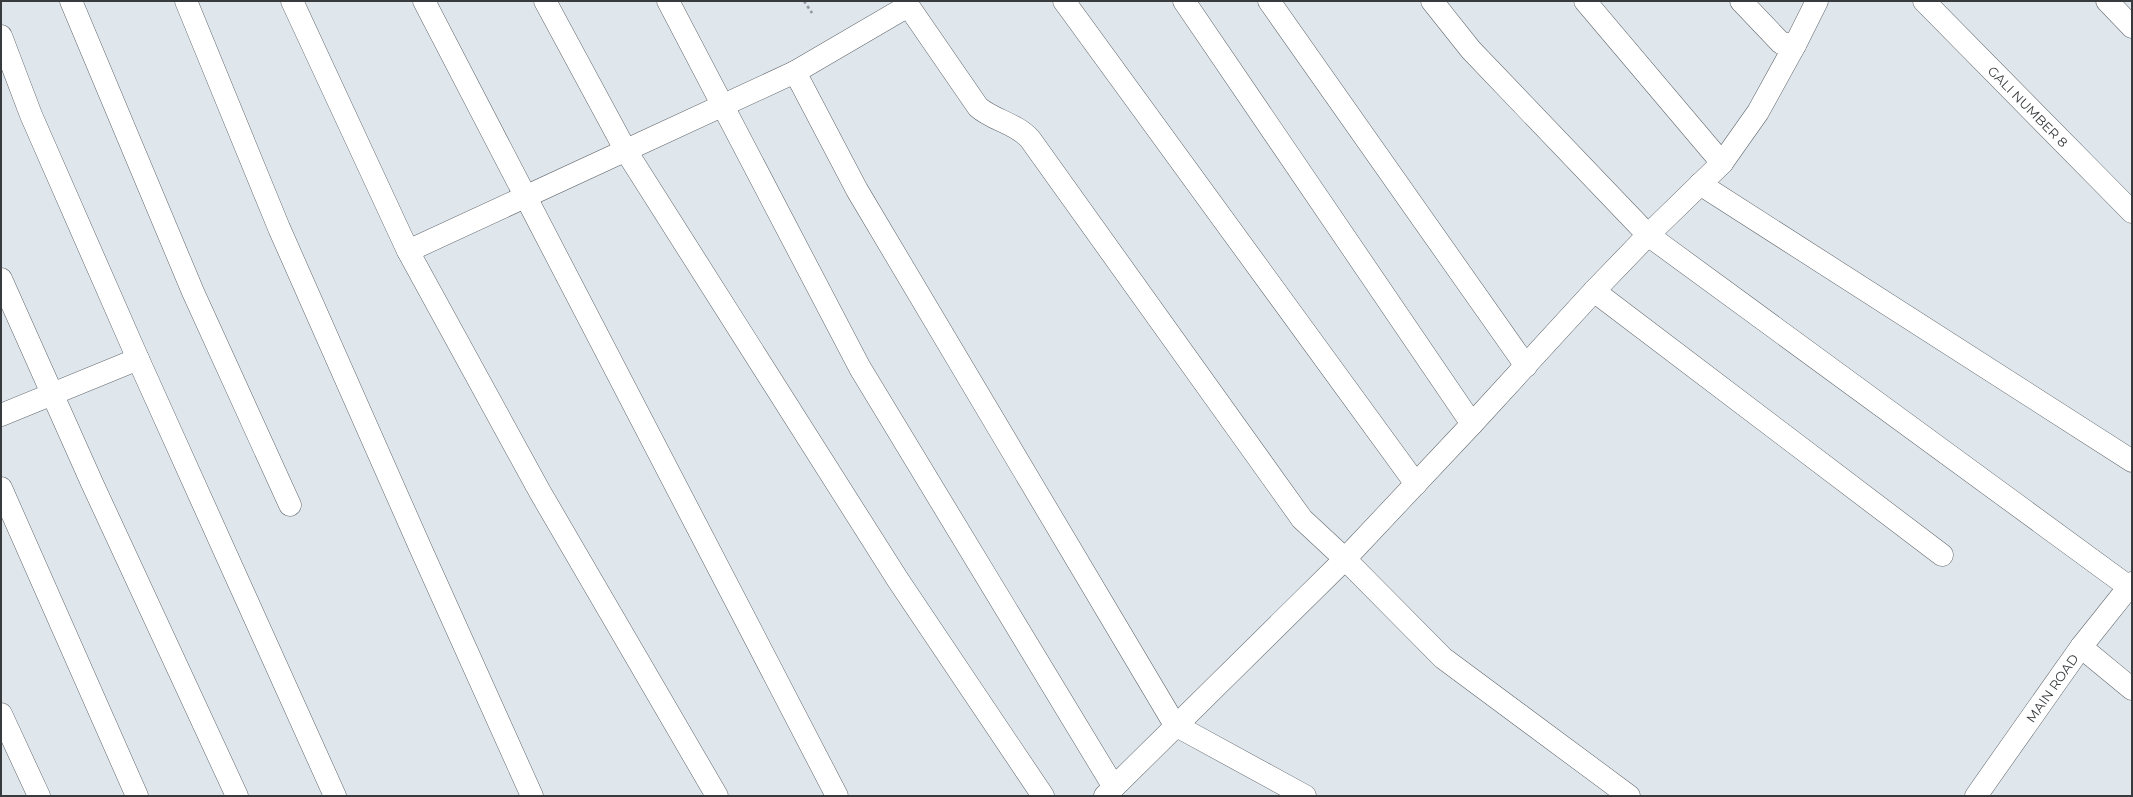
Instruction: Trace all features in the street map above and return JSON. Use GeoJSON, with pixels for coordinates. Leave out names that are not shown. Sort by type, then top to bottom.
{"type":"FeatureCollection","features":[{"type":"Feature","properties":{"kind":"street"},"geometry":{"type":"LineString","coordinates":[[71,1],[193,292],[290,506]]}},
{"type":"Feature","properties":{"kind":"street"},"geometry":{"type":"LineString","coordinates":[[186,1],[279,228],[532,796]]}},
{"type":"Feature","properties":{"kind":"street"},"geometry":{"type":"LineString","coordinates":[[292,1],[408,251],[540,492],[717,796]]}},
{"type":"Feature","properties":{"kind":"street"},"geometry":{"type":"LineString","coordinates":[[424,1],[837,796]]}},
{"type":"Feature","properties":{"kind":"street"},"geometry":{"type":"LineString","coordinates":[[545,1],[626,151],[898,580],[1043,796]]}},
{"type":"Feature","properties":{"kind":"street"},"geometry":{"type":"LineString","coordinates":[[668,1],[860,368],[1112,784],[1120,780]]}},
{"type":"Feature","properties":{"kind":"street"},"geometry":{"type":"LineString","coordinates":[[1064,1],[1416,484]]}},
{"type":"Feature","properties":{"kind":"street"},"geometry":{"type":"LineString","coordinates":[[1184,1],[1472,424]]}},
{"type":"Feature","properties":{"kind":"street"},"geometry":{"type":"LineString","coordinates":[[1269,1],[1526,366]]}},
{"type":"Feature","properties":{"kind":"street"},"geometry":{"type":"LineString","coordinates":[[1432,1],[1470,50],[1648,235],[2130,585]]}},
{"type":"Feature","properties":{"kind":"street"},"geometry":{"type":"LineString","coordinates":[[1585,1],[1722,163]]}},
{"type":"Feature","properties":{"kind":"street"},"geometry":{"type":"LineString","coordinates":[[1741,1],[1781,43],[1795,45]]}},
{"type":"Feature","properties":{"kind":"street"},"geometry":{"type":"LineString","coordinates":[[1105,796],[1175,725],[1345,559],[1526,366],[1594,291],[1648,235],[1722,163],[1758,112],[1795,45],[1816,1]]}},
{"type":"Feature","properties":{"kind":"street","name":"GALI NUMBER 8"},"geometry":{"type":"LineString","coordinates":[[1924,1],[2132,212]]}},
{"type":"Feature","properties":{"kind":"street"},"geometry":{"type":"LineString","coordinates":[[2107,1],[2132,27]]}},
{"type":"Feature","properties":{"kind":"street"},"geometry":{"type":"LineString","coordinates":[[408,251],[795,72],[906,4],[978,107],[985,114],[1023,131],[1030,139],[1302,519],[1345,559],[1443,658],[1627,795]]}},
{"type":"Feature","properties":{"kind":"street"},"geometry":{"type":"LineString","coordinates":[[1,36],[31,115],[138,359],[335,796]]}},
{"type":"Feature","properties":{"kind":"street"},"geometry":{"type":"LineString","coordinates":[[795,72],[857,190],[1175,725],[1305,796]]}},
{"type":"Feature","properties":{"kind":"street"},"geometry":{"type":"LineString","coordinates":[[1700,184],[2132,462]]}},
{"type":"Feature","properties":{"kind":"street"},"geometry":{"type":"LineString","coordinates":[[1,280],[237,796]]}},
{"type":"Feature","properties":{"kind":"street"},"geometry":{"type":"LineString","coordinates":[[1594,291],[1942,555]]}},
{"type":"Feature","properties":{"kind":"street"},"geometry":{"type":"LineString","coordinates":[[1,415],[138,359]]}},
{"type":"Feature","properties":{"kind":"street"},"geometry":{"type":"LineString","coordinates":[[1,488],[137,796]]}},
{"type":"Feature","properties":{"kind":"street","name":"MAIN ROAD"},"geometry":{"type":"LineString","coordinates":[[1985,793],[2081,647],[2130,585]]}},
{"type":"Feature","properties":{"kind":"street"},"geometry":{"type":"LineString","coordinates":[[2081,647],[2132,690]]}},
{"type":"Feature","properties":{"kind":"street"},"geometry":{"type":"LineString","coordinates":[[1,714],[39,796]]}},
{"type":"Feature","properties":{"kind":"path"},"geometry":{"type":"LineString","coordinates":[[804,1],[812,13]]}}]}
